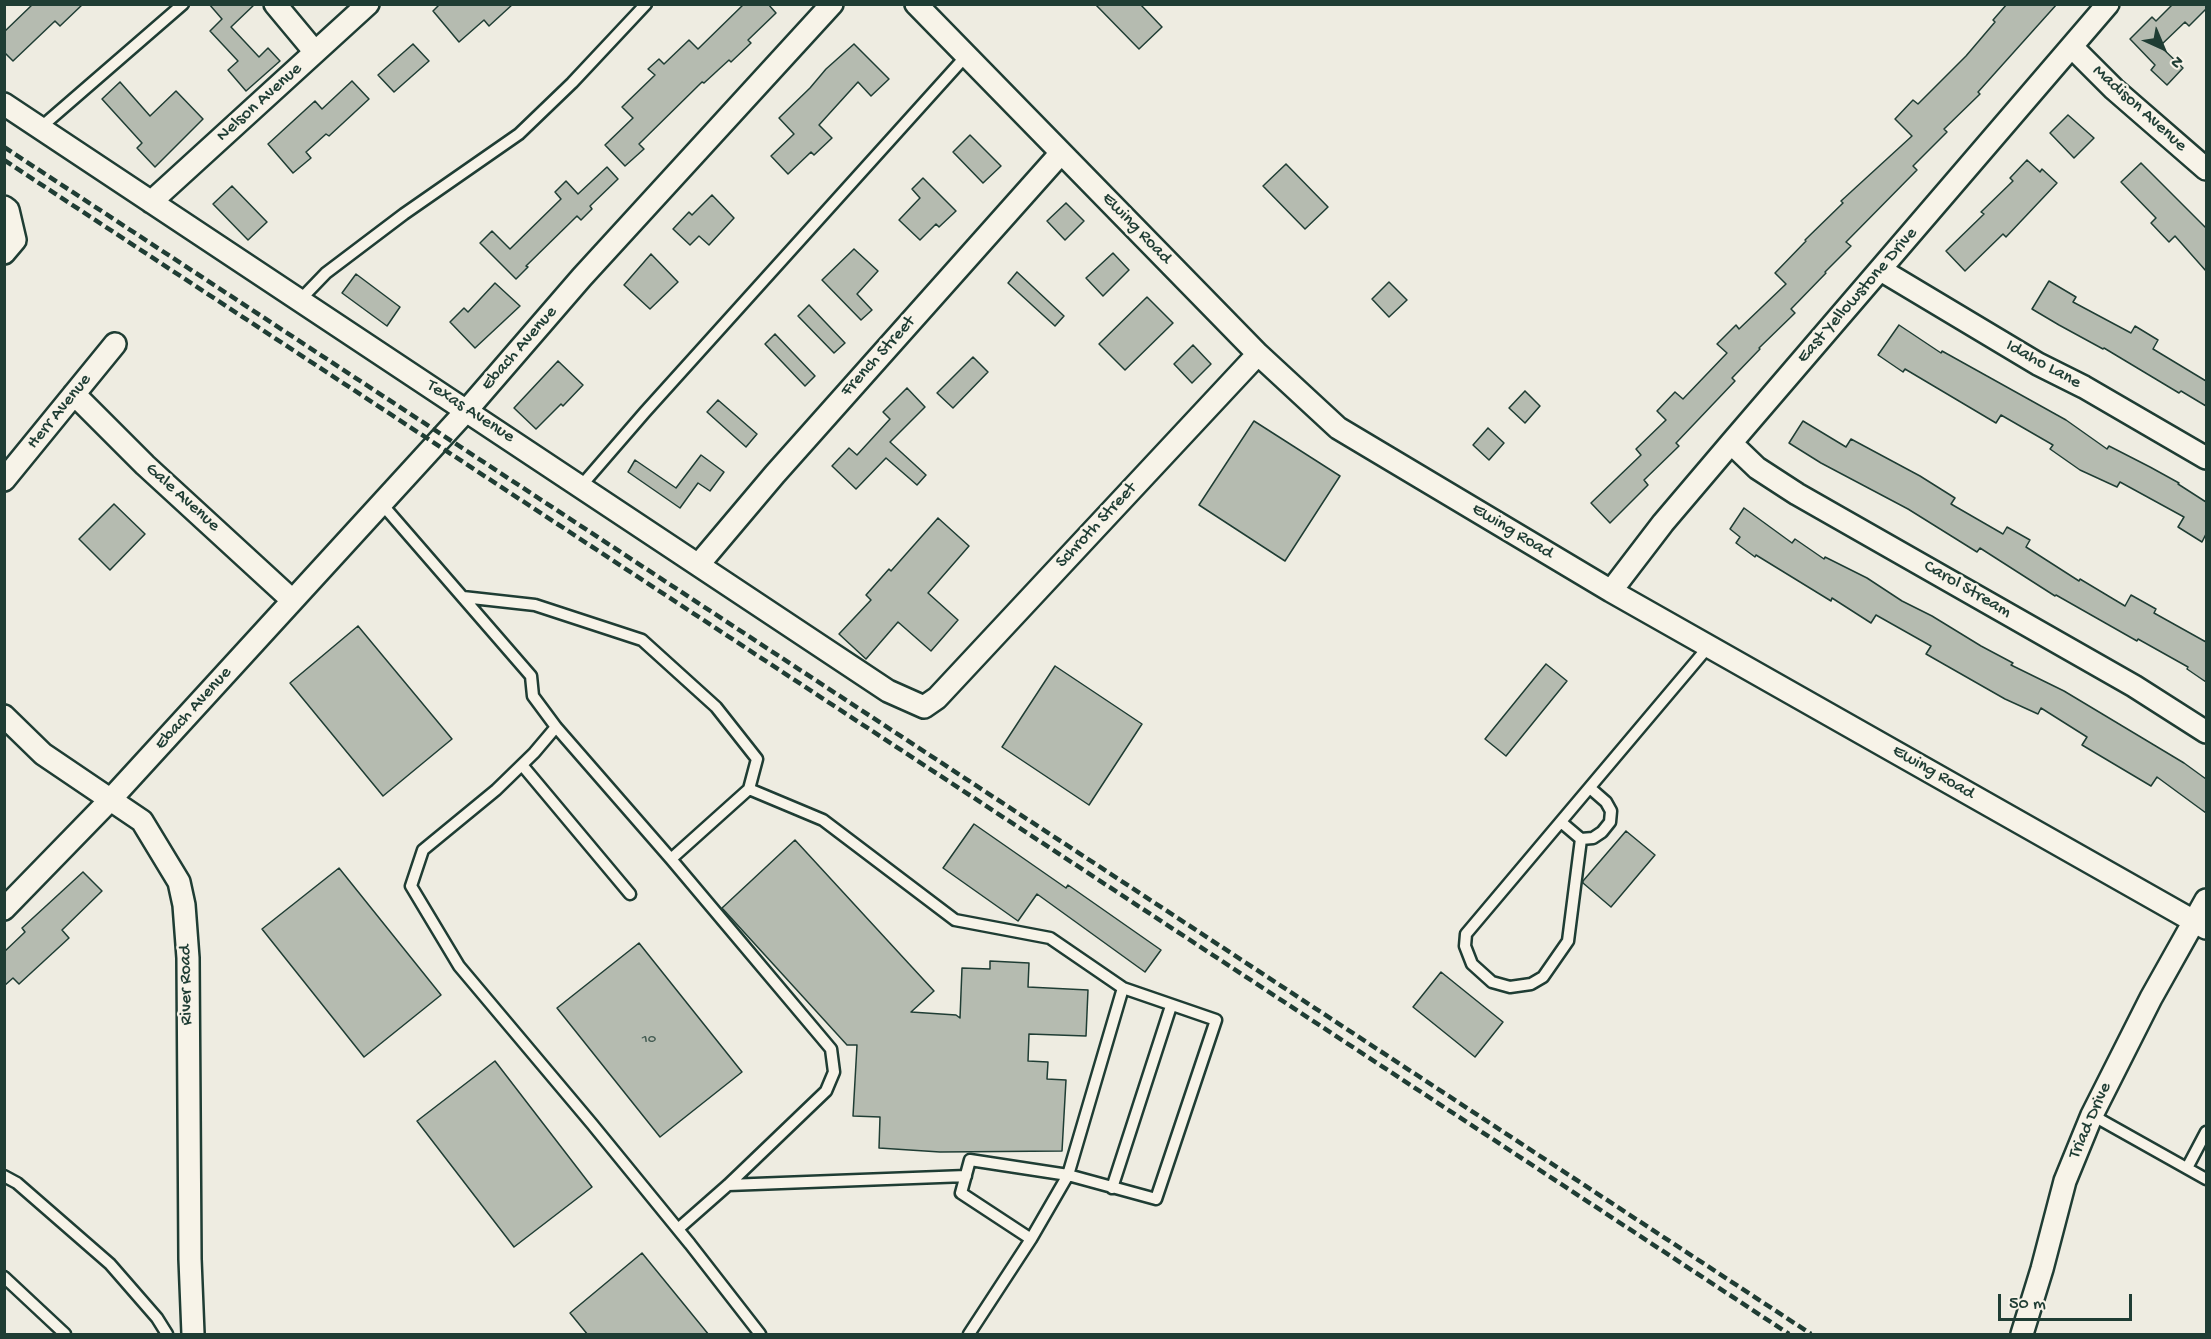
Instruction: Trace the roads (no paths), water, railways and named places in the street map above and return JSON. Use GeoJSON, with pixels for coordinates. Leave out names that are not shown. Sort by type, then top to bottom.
{"type":"FeatureCollection","features":[{"type":"Feature","properties":{"kind":"street"},"geometry":{"type":"LineString","coordinates":[[275,4],[315,52]]}},
{"type":"Feature","properties":{"kind":"street","name":"Nelson Avenue"},"geometry":{"type":"LineString","coordinates":[[151,202],[368,4]]}},
{"type":"Feature","properties":{"kind":"street","name":"Ebach Avenue"},"geometry":{"type":"LineString","coordinates":[[4,909],[111,799],[467,410],[582,277],[832,4]]}},
{"type":"Feature","properties":{"kind":"street","name":"Ewing Road"},"geometry":{"type":"LineString","coordinates":[[916,4],[1258,354],[1338,428],[1611,591],[2200,925]]}},
{"type":"Feature","properties":{"kind":"street","name":"East Yellowstone Drive"},"geometry":{"type":"LineString","coordinates":[[1611,591],[1664,523],[2108,4]]}},
{"type":"Feature","properties":{"kind":"street","name":"Madison Avenue"},"geometry":{"type":"LineString","coordinates":[[2072,48],[2114,89],[2206,169]]}},
{"type":"Feature","properties":{"kind":"street","name":"Texas Avenue"},"geometry":{"type":"LineString","coordinates":[[4,104],[888,691],[924,707],[937,698]]}},
{"type":"Feature","properties":{"kind":"street","name":"French Street"},"geometry":{"type":"LineString","coordinates":[[699,564],[775,474],[1061,153]]}},
{"type":"Feature","properties":{"kind":"street"},"geometry":{"type":"LineString","coordinates":[[4,207],[8,210],[15,240],[4,253]]}},
{"type":"Feature","properties":{"kind":"street","name":"Idaho Lane"},"geometry":{"type":"LineString","coordinates":[[1881,270],[2038,364],[2084,387],[2206,458]]}},
{"type":"Feature","properties":{"kind":"street","name":"Herr Avenue"},"geometry":{"type":"LineString","coordinates":[[4,480],[115,344]]}},
{"type":"Feature","properties":{"kind":"street","name":"Schroth Street"},"geometry":{"type":"LineString","coordinates":[[937,698],[1258,354]]}},
{"type":"Feature","properties":{"kind":"street","name":"Gale Avenue"},"geometry":{"type":"LineString","coordinates":[[74,394],[146,465],[292,600]]}},
{"type":"Feature","properties":{"kind":"street","name":"Carol Stream"},"geometry":{"type":"LineString","coordinates":[[1731,444],[1757,468],[1797,494],[2134,686],[2206,732]]}},
{"type":"Feature","properties":{"kind":"street","name":"River Road"},"geometry":{"type":"LineString","coordinates":[[4,716],[42,754],[142,821],[179,882],[184,905],[188,958],[190,1259],[194,1335]]}},
{"type":"Feature","properties":{"kind":"street","name":"Triad Drive"},"geometry":{"type":"LineString","coordinates":[[2022,1335],[2042,1269],[2064,1181],[2092,1115],[2151,998],[2200,925],[2206,900]]}},
{"type":"Feature","properties":{"kind":"lane"},"geometry":{"type":"LineString","coordinates":[[40,128],[183,4]]}},
{"type":"Feature","properties":{"kind":"lane"},"geometry":{"type":"LineString","coordinates":[[300,300],[326,273],[395,221],[519,134],[572,82],[645,4]]}},
{"type":"Feature","properties":{"kind":"lane"},"geometry":{"type":"LineString","coordinates":[[581,486],[966,56]]}},
{"type":"Feature","properties":{"kind":"lane"},"geometry":{"type":"LineString","coordinates":[[381,503],[531,676],[533,696],[556,727],[831,1049],[834,1072],[826,1091],[728,1185],[678,1229]]}},
{"type":"Feature","properties":{"kind":"lane"},"geometry":{"type":"LineString","coordinates":[[463,597],[536,605],[642,640],[716,707],[757,759],[749,789],[671,859]]}},
{"type":"Feature","properties":{"kind":"lane"},"geometry":{"type":"LineString","coordinates":[[1581,839],[1568,941],[1543,977],[1531,984],[1510,987],[1492,982],[1472,964],[1465,946],[1466,934],[1708,646]]}},
{"type":"Feature","properties":{"kind":"lane"},"geometry":{"type":"LineString","coordinates":[[556,727],[496,790],[423,850],[411,885],[459,966],[678,1229],[760,1335]]}},
{"type":"Feature","properties":{"kind":"lane"},"geometry":{"type":"LineString","coordinates":[[522,765],[630,894]]}},
{"type":"Feature","properties":{"kind":"lane"},"geometry":{"type":"LineString","coordinates":[[1561,822],[1581,839],[1593,838],[1602,832],[1610,822],[1611,811],[1606,802],[1590,788]]}},
{"type":"Feature","properties":{"kind":"lane"},"geometry":{"type":"LineString","coordinates":[[749,789],[823,820],[955,920],[1050,938],[1123,988],[1216,1020],[1156,1199],[1068,1175],[970,1160],[961,1193],[1031,1239]]}},
{"type":"Feature","properties":{"kind":"lane"},"geometry":{"type":"LineString","coordinates":[[969,1335],[1031,1239],[1068,1175],[1123,988]]}},
{"type":"Feature","properties":{"kind":"lane"},"geometry":{"type":"LineString","coordinates":[[1112,1188],[1171,1006]]}},
{"type":"Feature","properties":{"kind":"lane"},"geometry":{"type":"LineString","coordinates":[[2092,1115],[2206,1179]]}},
{"type":"Feature","properties":{"kind":"lane"},"geometry":{"type":"LineString","coordinates":[[2187,1168],[2206,1132]]}},
{"type":"Feature","properties":{"kind":"lane"},"geometry":{"type":"LineString","coordinates":[[4,1176],[17,1183],[110,1264],[157,1318],[167,1335]]}},
{"type":"Feature","properties":{"kind":"lane"},"geometry":{"type":"LineString","coordinates":[[728,1185],[966,1176]]}},
{"type":"Feature","properties":{"kind":"lane"},"geometry":{"type":"LineString","coordinates":[[4,1277],[65,1335]]}},
{"type":"Feature","properties":{"kind":"railway"},"geometry":{"type":"LineString","coordinates":[[4,147],[1811,1334]]}},
{"type":"Feature","properties":{"kind":"railway"},"geometry":{"type":"LineString","coordinates":[[4,160],[1789,1334]]}}]}
